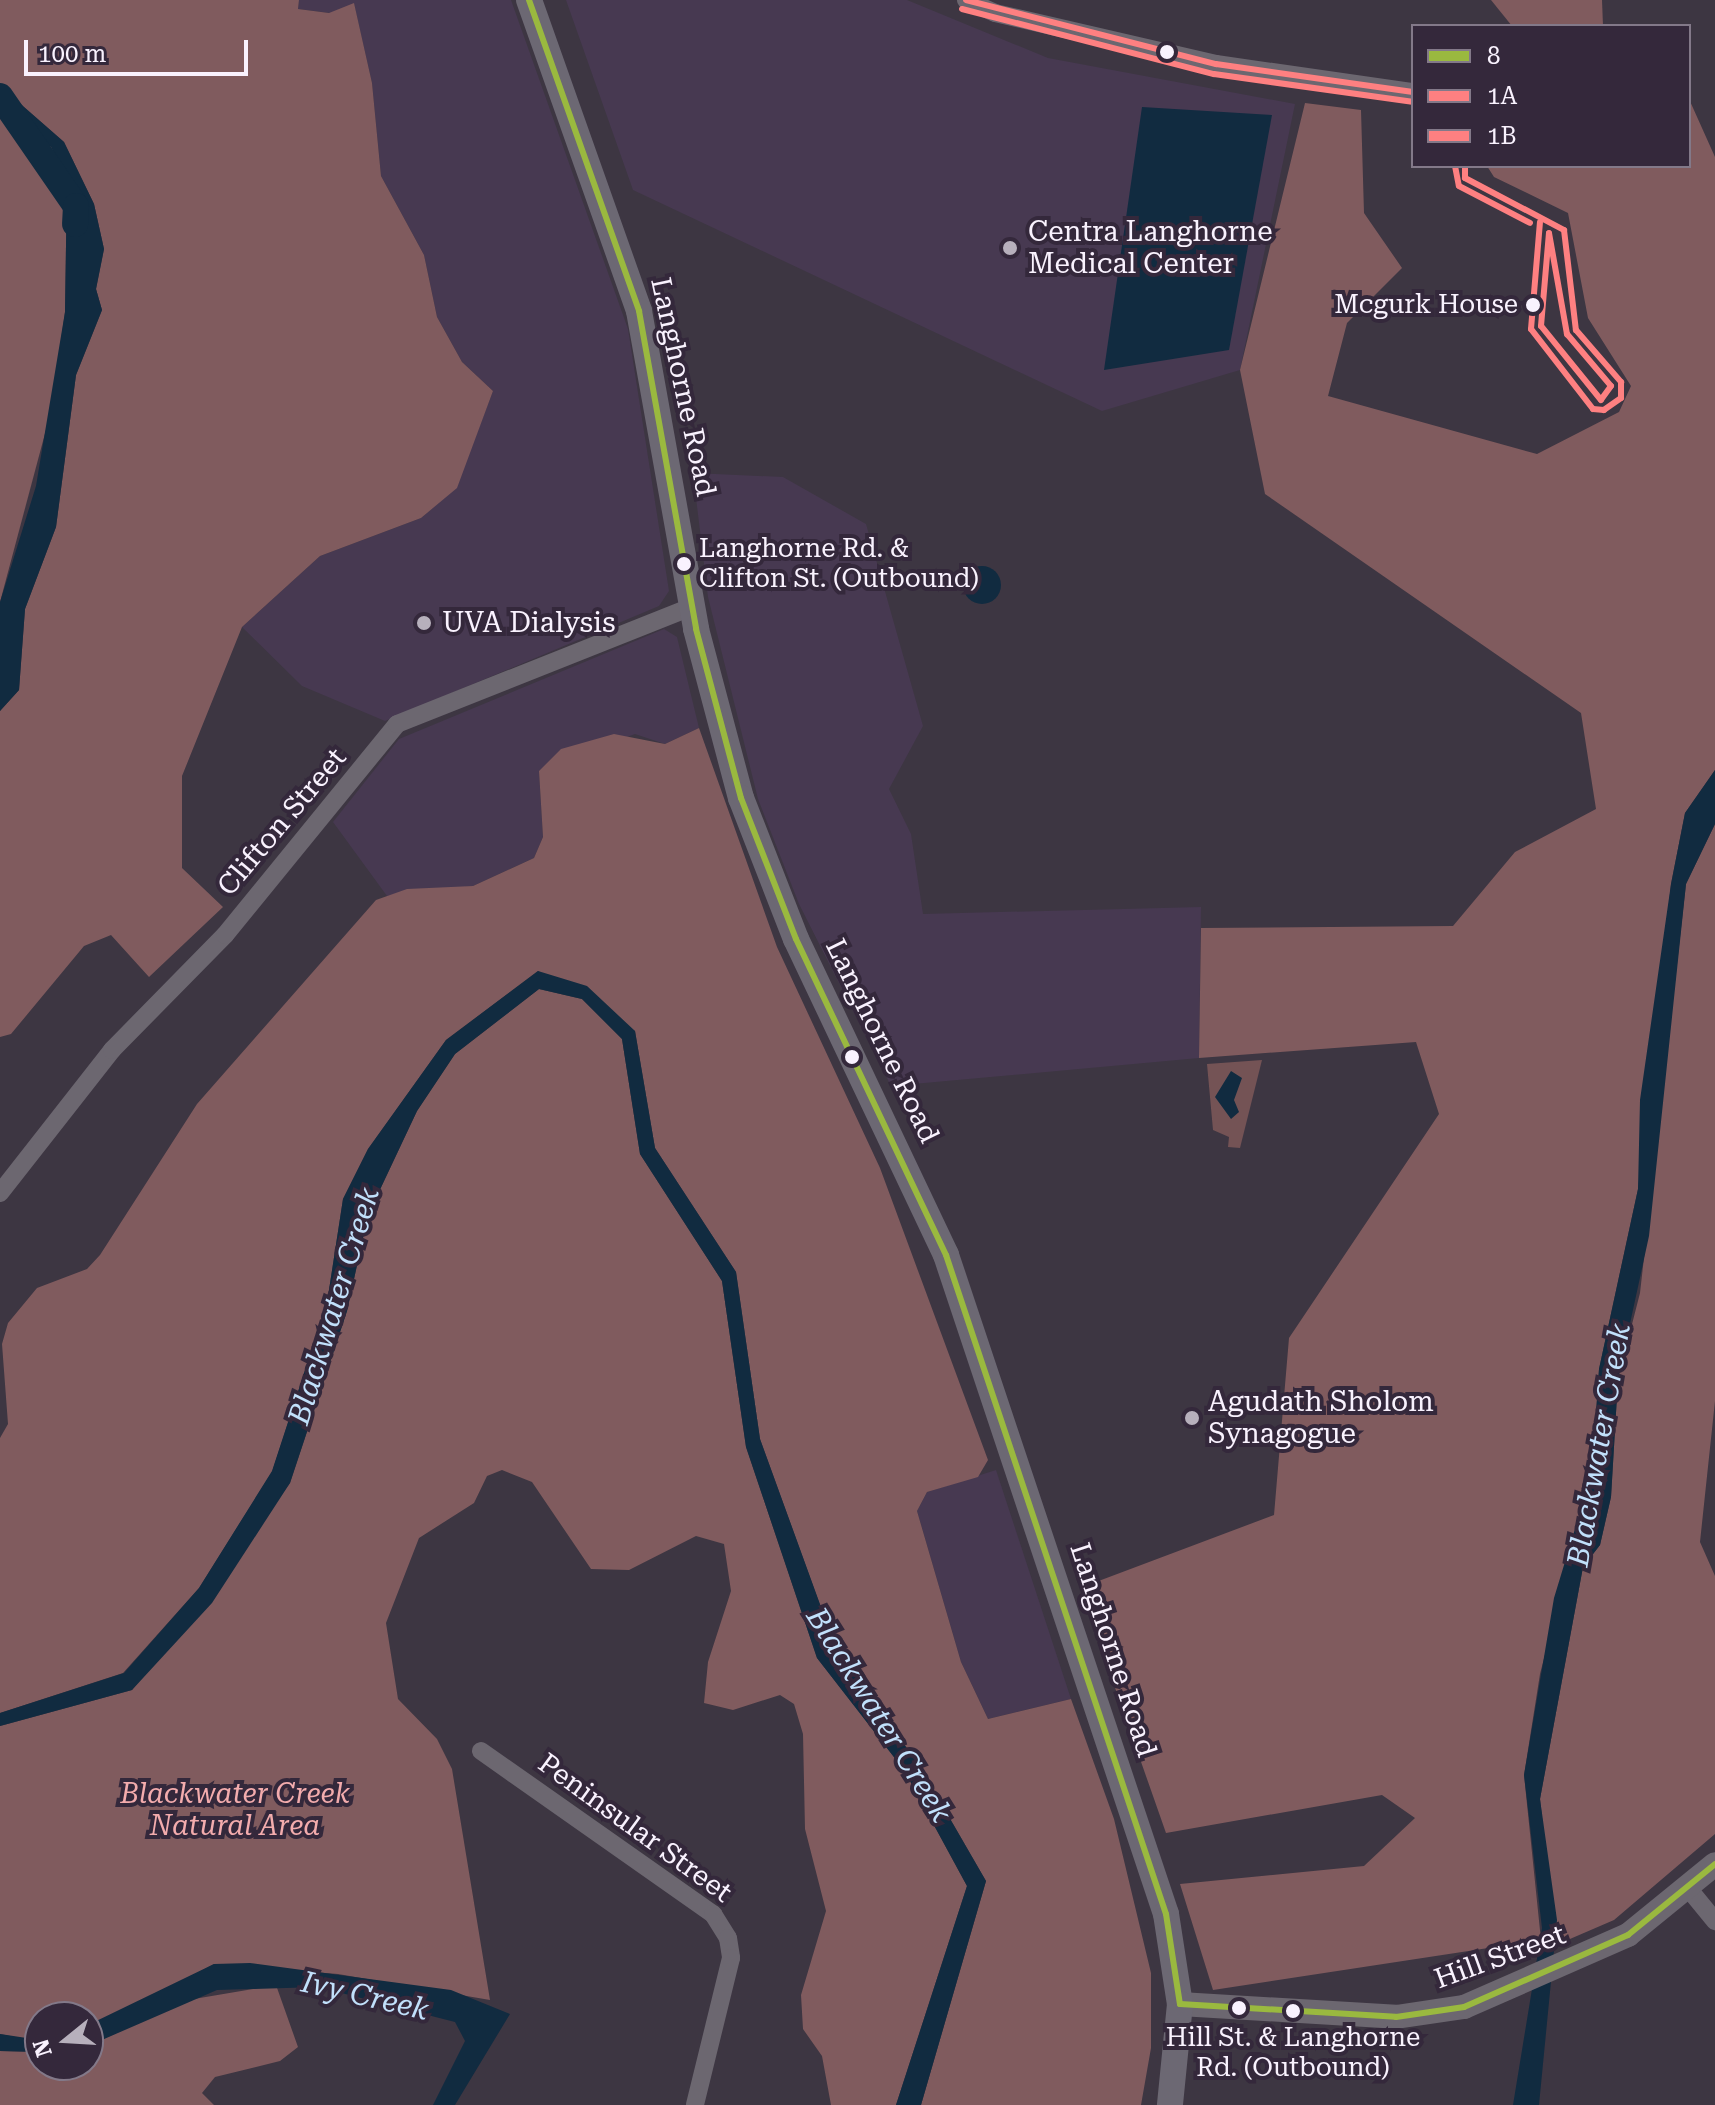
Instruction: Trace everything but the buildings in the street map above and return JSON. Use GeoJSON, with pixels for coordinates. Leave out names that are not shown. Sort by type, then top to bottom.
{"type":"FeatureCollection","features":[{"type":"Feature","properties":{"kind":"main road","name":"Langhorne Road"},"geometry":{"type":"LineString","coordinates":[[529,0],[639,311],[693,606],[722,732],[770,878],[946,1255],[1166,1914],[1180,2004],[1170,2105]]}},
{"type":"Feature","properties":{"kind":"street"},"geometry":{"type":"LineString","coordinates":[[966,0],[1216,64],[1411,92]]}},
{"type":"Feature","properties":{"kind":"street","name":"Clifton Street"},"geometry":{"type":"LineString","coordinates":[[0,1193],[112,1050],[225,935],[397,724],[693,606]]}},
{"type":"Feature","properties":{"kind":"street","name":"Peninsular Street"},"geometry":{"type":"LineString","coordinates":[[481,1751],[713,1914],[728,1938],[731,1958],[695,2105]]}},
{"type":"Feature","properties":{"kind":"street","name":"Hill Street"},"geometry":{"type":"LineString","coordinates":[[1180,2004],[1396,2017],[1495,1997],[1565,1968],[1628,1935],[1715,1864]]}},
{"type":"Feature","properties":{"kind":"street"},"geometry":{"type":"LineString","coordinates":[[1688,1888],[1715,1921]]}},
{"type":"Feature","properties":{"kind":"shaded area"},"geometry":{"type":"Polygon","coordinates":[[[299,0],[511,0],[628,329],[669,591],[659,606],[385,721],[302,686],[242,627],[320,556],[421,518],[456,488],[493,391],[462,362],[437,317],[424,255],[381,176],[372,83],[354,4],[330,13],[298,9],[299,0]]]}},
{"type":"Feature","properties":{"kind":"shaded area","name":"Centra Langhorne Medical Center"},"geometry":{"type":"Polygon","coordinates":[[[566,0],[907,0],[1048,58],[1295,104],[1240,370],[1102,411],[633,190],[566,0]]]}},
{"type":"Feature","properties":{"kind":"shaded area"},"geometry":{"type":"Polygon","coordinates":[[[693,473],[783,477],[866,524],[923,726],[889,789],[911,834],[923,914],[1201,907],[1199,1058],[891,1086],[799,904],[758,799],[708,597],[693,473]]]}},
{"type":"Feature","properties":{"kind":"shaded area"},"geometry":{"type":"Polygon","coordinates":[[[664,629],[677,637],[699,728],[665,744],[635,734],[539,771],[543,837],[534,858],[473,886],[387,896],[333,822],[399,739],[664,629]]]}},
{"type":"Feature","properties":{"kind":"shaded area"},"geometry":{"type":"Polygon","coordinates":[[[1262,1060],[1240,1148],[1228,1147],[1229,1137],[1213,1130],[1207,1064],[1262,1060]]]}},
{"type":"Feature","properties":{"kind":"shaded area"},"geometry":{"type":"Polygon","coordinates":[[[996,1470],[1071,1699],[988,1719],[961,1662],[917,1511],[927,1492],[996,1470]]]}},
{"type":"Feature","properties":{"kind":"green space"},"geometry":{"type":"Polygon","coordinates":[[[0,0],[299,0],[298,9],[329,13],[354,3],[372,83],[381,176],[424,255],[437,317],[462,362],[493,391],[457,488],[421,518],[320,556],[242,627],[182,776],[182,868],[223,907],[149,977],[111,935],[84,946],[11,1034],[0,1037],[0,711],[19,690],[25,609],[56,527],[76,375],[102,310],[96,289],[104,249],[94,204],[64,142],[0,86],[0,0]]]}},
{"type":"Feature","properties":{"kind":"green space"},"geometry":{"type":"Polygon","coordinates":[[[1491,0],[1602,0],[1603,24],[1510,24],[1491,0]]]}},
{"type":"Feature","properties":{"kind":"green space"},"geometry":{"type":"Polygon","coordinates":[[[1305,103],[1361,110],[1364,213],[1402,268],[1347,323],[1328,396],[1537,454],[1619,412],[1631,386],[1588,318],[1568,213],[1494,177],[1488,168],[1691,168],[1691,103],[1715,157],[1715,770],[1685,813],[1671,884],[1638,1189],[1599,1369],[1592,1473],[1540,1674],[1524,1775],[1541,1940],[1213,1990],[1180,1884],[1364,1866],[1415,1818],[1382,1795],[1166,1833],[1080,1588],[1274,1515],[1289,1338],[1439,1114],[1416,1042],[1199,1058],[1201,928],[1453,926],[1515,852],[1596,809],[1581,713],[1265,494],[1240,370],[1305,103]]]}},
{"type":"Feature","properties":{"kind":"green space"},"geometry":{"type":"Polygon","coordinates":[[[0,114],[52,147],[67,181],[65,312],[51,411],[0,602],[0,114]]]}},
{"type":"Feature","properties":{"kind":"green space"},"geometry":{"type":"Polygon","coordinates":[[[699,728],[777,947],[880,1168],[988,1460],[978,1477],[927,1492],[917,1511],[961,1662],[988,1719],[1071,1699],[1114,1819],[1151,1973],[1151,2048],[1141,2105],[921,2105],[986,1881],[919,1765],[837,1652],[760,1439],[736,1272],[655,1148],[635,1031],[538,971],[446,1040],[368,1149],[343,1199],[327,1303],[272,1472],[199,1588],[123,1673],[0,1713],[0,1438],[8,1424],[2,1344],[8,1323],[37,1288],[87,1269],[100,1255],[197,1104],[376,900],[407,889],[473,886],[534,858],[543,837],[539,771],[561,749],[614,734],[665,744],[699,728]]]}},
{"type":"Feature","properties":{"kind":"green space"},"geometry":{"type":"Polygon","coordinates":[[[1715,824],[1715,1401],[1700,1542],[1715,1576],[1715,1834],[1614,1920],[1556,1945],[1540,1799],[1583,1567],[1600,1545],[1611,1497],[1618,1379],[1640,1293],[1686,884],[1715,824]]]}},
{"type":"Feature","properties":{"kind":"green space","name":"Blackwater Creek Natural Area"},"geometry":{"type":"Polygon","coordinates":[[[539,989],[582,999],[622,1039],[640,1154],[722,1281],[746,1447],[817,1658],[904,1770],[967,1886],[896,2105],[831,2105],[822,2056],[803,2029],[801,1995],[826,1911],[805,1829],[803,1734],[794,1704],[780,1695],[733,1710],[704,1703],[708,1662],[731,1591],[724,1544],[696,1536],[629,1570],[591,1569],[532,1482],[502,1470],[487,1476],[474,1503],[419,1538],[386,1623],[398,1699],[437,1739],[452,1769],[490,2000],[338,1974],[214,1964],[118,2016],[104,2020],[104,2001],[24,2001],[24,2039],[0,2034],[0,1726],[132,1690],[290,1483],[347,1311],[368,1215],[417,1111],[455,1054],[539,989]]]}},
{"type":"Feature","properties":{"kind":"green space"},"geometry":{"type":"Polygon","coordinates":[[[276,1985],[298,2047],[280,2061],[215,2077],[202,2093],[214,2105],[0,2105],[0,2051],[24,2052],[24,2081],[104,2081],[104,2039],[188,2000],[276,1985]]]}},
{"type":"Feature","properties":{"kind":"water"},"geometry":{"type":"Polygon","coordinates":[[[0,86],[64,142],[94,204],[104,249],[96,289],[102,310],[76,375],[56,527],[25,609],[19,690],[0,711],[0,602],[36,486],[65,312],[67,181],[51,147],[0,114],[0,86]]]}},
{"type":"Feature","properties":{"kind":"water"},"geometry":{"type":"Polygon","coordinates":[[[1142,107],[1272,115],[1229,350],[1104,370],[1142,107]]]}},
{"type":"Feature","properties":{"kind":"water"},"geometry":{"type":"Polygon","coordinates":[[[982,566],[996,571],[1001,585],[996,599],[982,604],[968,599],[963,585],[968,571],[982,566]]]}},
{"type":"Feature","properties":{"kind":"water"},"geometry":{"type":"Polygon","coordinates":[[[1715,770],[1715,824],[1686,884],[1649,1236],[1618,1379],[1611,1497],[1600,1545],[1583,1567],[1540,1799],[1557,1920],[1539,2105],[1513,2105],[1542,1928],[1524,1775],[1554,1598],[1592,1473],[1599,1369],[1638,1189],[1640,1100],[1671,884],[1685,813],[1715,770]]]}},
{"type":"Feature","properties":{"kind":"water"},"geometry":{"type":"Polygon","coordinates":[[[538,971],[587,986],[635,1031],[655,1148],[736,1272],[760,1439],[837,1651],[919,1765],[986,1881],[921,2105],[896,2105],[967,1886],[904,1770],[817,1658],[746,1447],[722,1281],[640,1154],[622,1039],[582,999],[539,989],[455,1054],[417,1111],[368,1215],[347,1311],[290,1483],[212,1603],[132,1690],[0,1726],[0,1713],[124,1673],[199,1588],[272,1471],[327,1303],[343,1199],[368,1149],[446,1040],[538,971]]]}},
{"type":"Feature","properties":{"kind":"water"},"geometry":{"type":"Polygon","coordinates":[[[1231,1071],[1242,1078],[1234,1100],[1239,1112],[1231,1119],[1215,1097],[1231,1071]]]}},
{"type":"Feature","properties":{"kind":"water","name":"Ivy Creek"},"geometry":{"type":"Polygon","coordinates":[[[250,1963],[451,1990],[510,2014],[455,2105],[433,2105],[465,2041],[455,2022],[318,1987],[217,1990],[104,2039],[104,2017],[214,1964],[250,1963]]]}},
{"type":"Feature","properties":{"kind":"water"},"geometry":{"type":"Polygon","coordinates":[[[0,2034],[24,2038],[24,2052],[0,2051],[0,2034]]]}},
{"type":"Feature","properties":{"kind":"waterway","name":"Blackwater Creek"},"geometry":{"type":"LineString","coordinates":[[0,96],[76,206],[75,224]]}},
{"type":"Feature","properties":{"kind":"transit line","name":"8"},"geometry":{"type":"LineString","coordinates":[[529,0],[639,311],[696,629],[741,798],[796,939],[946,1255],[1166,1914],[1180,2004]]}},
{"type":"Feature","properties":{"kind":"transit line","name":"1A"},"geometry":{"type":"LineString","coordinates":[[966,0],[1216,64],[1411,92]]}},
{"type":"Feature","properties":{"kind":"transit line","name":"1B"},"geometry":{"type":"LineString","coordinates":[[962,9],[1214,74],[1411,102]]}},
{"type":"Feature","properties":{"kind":"transit line","name":"1B"},"geometry":{"type":"LineString","coordinates":[[1455,168],[1459,186],[1530,223]]}},
{"type":"Feature","properties":{"kind":"transit line","name":"1A"},"geometry":{"type":"LineString","coordinates":[[1465,168],[1465,178],[1564,230],[1576,330],[1621,382],[1621,398],[1604,410],[1593,409],[1531,329],[1540,222]]}},
{"type":"Feature","properties":{"kind":"transit line","name":"1B"},"geometry":{"type":"LineString","coordinates":[[1549,233],[1567,334],[1611,386],[1601,400],[1541,326],[1549,233]]}},
{"type":"Feature","properties":{"kind":"transit line","name":"8"},"geometry":{"type":"LineString","coordinates":[[1180,2004],[1396,2017],[1464,2007],[1628,1935],[1715,1864]]}},
{"type":"Feature","properties":{"kind":"place","name":"Centra Langhorne Medical Center"},"geometry":{"type":"Point","coordinates":[1010,248]}},
{"type":"Feature","properties":{"kind":"place","name":"Mcgurk House"},"geometry":{"type":"Point","coordinates":[1533,305]}},
{"type":"Feature","properties":{"kind":"place","name":"Langhorne Rd. & Clifton St. (Outbound)"},"geometry":{"type":"Point","coordinates":[684,564]}},
{"type":"Feature","properties":{"kind":"place","name":"UVA Dialysis"},"geometry":{"type":"Point","coordinates":[424,623]}},
{"type":"Feature","properties":{"kind":"place","name":"Agudath Sholom Synagogue"},"geometry":{"type":"Point","coordinates":[1192,1418]}},
{"type":"Feature","properties":{"kind":"place","name":"Hill St. & Langhorne Rd. (Outbound)"},"geometry":{"type":"Point","coordinates":[1293,2011]}}]}
